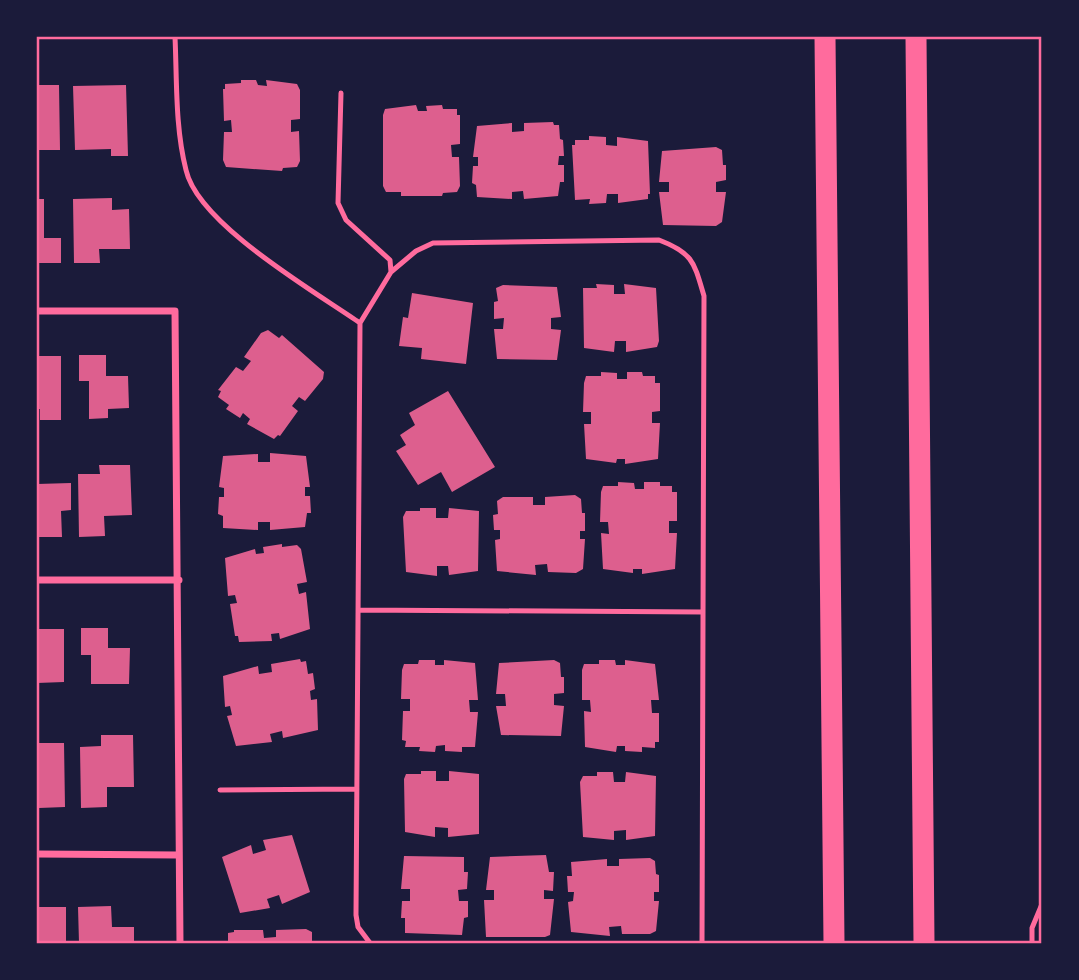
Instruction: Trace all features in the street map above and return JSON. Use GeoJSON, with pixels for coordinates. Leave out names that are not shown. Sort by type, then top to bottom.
{"type":"FeatureCollection","features":[{"type":"Feature","properties":{"kind":"highway"},"geometry":{"type":"LineString","coordinates":[[825,37],[834,943]]}},
{"type":"Feature","properties":{"kind":"highway"},"geometry":{"type":"LineString","coordinates":[[916,37],[926,943]]}},
{"type":"Feature","properties":{"kind":"street"},"geometry":{"type":"LineString","coordinates":[[37,311],[175,311],[180,943]]}},
{"type":"Feature","properties":{"kind":"street"},"geometry":{"type":"LineString","coordinates":[[37,580],[178,580]]}},
{"type":"Feature","properties":{"kind":"street"},"geometry":{"type":"LineString","coordinates":[[37,855],[178,855]]}},
{"type":"Feature","properties":{"kind":"lane"},"geometry":{"type":"LineString","coordinates":[[175,37],[179,120],[186,172],[198,197],[239,238],[360,323]]}},
{"type":"Feature","properties":{"kind":"lane"},"geometry":{"type":"LineString","coordinates":[[341,93],[338,202],[345,220],[390,260],[391,272]]}},
{"type":"Feature","properties":{"kind":"lane"},"geometry":{"type":"LineString","coordinates":[[370,943],[358,927],[356,915],[360,323],[391,272],[416,251],[433,243],[659,240],[681,248],[694,263],[704,296],[702,943]]}},
{"type":"Feature","properties":{"kind":"lane"},"geometry":{"type":"LineString","coordinates":[[358,610],[703,612]]}},
{"type":"Feature","properties":{"kind":"lane"},"geometry":{"type":"LineString","coordinates":[[220,790],[356,789]]}},
{"type":"Feature","properties":{"kind":"lane"},"geometry":{"type":"LineString","coordinates":[[1032,943],[1032,928],[1042,904]]}},
{"type":"Feature","properties":{"kind":"building"},"geometry":{"type":"Polygon","coordinates":[[[241,80],[256,80],[258,85],[267,86],[266,80],[297,84],[300,90],[300,119],[291,120],[291,132],[299,131],[300,161],[297,167],[283,168],[282,171],[226,167],[223,160],[224,132],[232,132],[231,120],[224,121],[223,89],[225,84],[241,83],[241,80]]]}},
{"type":"Feature","properties":{"kind":"building"},"geometry":{"type":"Polygon","coordinates":[[[37,85],[59,85],[60,150],[37,150],[37,85]]]}},
{"type":"Feature","properties":{"kind":"building"},"geometry":{"type":"Polygon","coordinates":[[[126,85],[128,156],[111,156],[111,149],[75,150],[73,86],[126,85]]]}},
{"type":"Feature","properties":{"kind":"building"},"geometry":{"type":"Polygon","coordinates":[[[416,105],[418,111],[427,111],[426,106],[442,105],[443,109],[457,109],[457,115],[460,115],[460,144],[451,145],[452,157],[459,157],[460,186],[457,192],[443,193],[442,196],[401,196],[401,192],[386,192],[383,186],[385,109],[416,105]]]}},
{"type":"Feature","properties":{"kind":"building"},"geometry":{"type":"Polygon","coordinates":[[[553,122],[554,125],[559,125],[560,139],[563,140],[564,156],[559,156],[558,165],[564,165],[564,182],[560,182],[558,196],[524,199],[523,191],[512,192],[512,199],[477,197],[476,185],[472,183],[473,166],[478,166],[478,157],[473,157],[477,126],[512,123],[512,132],[524,131],[524,123],[553,122]]]}},
{"type":"Feature","properties":{"kind":"building"},"geometry":{"type":"Polygon","coordinates":[[[589,136],[606,137],[606,145],[617,146],[617,137],[648,141],[648,199],[618,203],[618,194],[607,194],[606,203],[589,204],[590,199],[575,200],[572,145],[575,145],[575,140],[589,140],[589,136]]]}},
{"type":"Feature","properties":{"kind":"building"},"geometry":{"type":"Polygon","coordinates":[[[716,147],[722,150],[723,165],[726,165],[726,180],[716,182],[716,192],[726,192],[722,222],[716,226],[663,225],[659,192],[669,192],[669,182],[659,182],[662,151],[716,147]]]}},
{"type":"Feature","properties":{"kind":"building"},"geometry":{"type":"Polygon","coordinates":[[[112,198],[112,210],[129,209],[130,249],[99,249],[100,263],[74,263],[73,199],[112,198]]]}},
{"type":"Feature","properties":{"kind":"building"},"geometry":{"type":"Polygon","coordinates":[[[37,199],[44,199],[44,238],[61,238],[61,263],[37,263],[37,199]]]}},
{"type":"Feature","properties":{"kind":"building"},"geometry":{"type":"Polygon","coordinates":[[[596,284],[614,285],[614,294],[625,294],[624,284],[656,288],[659,341],[657,347],[626,352],[626,341],[615,341],[614,352],[584,348],[583,288],[597,288],[596,284]]]}},
{"type":"Feature","properties":{"kind":"building"},"geometry":{"type":"Polygon","coordinates":[[[503,285],[557,287],[561,317],[551,318],[551,329],[561,330],[557,360],[497,359],[494,329],[503,329],[504,318],[494,319],[494,302],[498,301],[496,288],[503,285]]]}},
{"type":"Feature","properties":{"kind":"building"},"geometry":{"type":"Polygon","coordinates":[[[412,293],[473,303],[466,364],[421,359],[422,348],[399,346],[403,317],[408,318],[412,293]]]}},
{"type":"Feature","properties":{"kind":"building"},"geometry":{"type":"Polygon","coordinates":[[[268,330],[279,338],[282,335],[324,372],[323,379],[305,401],[299,397],[292,406],[298,411],[280,436],[274,439],[247,424],[250,419],[243,413],[240,418],[226,409],[229,405],[218,397],[221,391],[218,390],[236,367],[243,371],[251,361],[244,357],[261,333],[268,330]]]}},
{"type":"Feature","properties":{"kind":"building"},"geometry":{"type":"Polygon","coordinates":[[[79,355],[106,355],[106,376],[128,376],[129,408],[108,409],[108,418],[89,419],[89,381],[79,381],[79,355]]]}},
{"type":"Feature","properties":{"kind":"building"},"geometry":{"type":"Polygon","coordinates":[[[37,356],[61,356],[61,420],[40,420],[40,409],[37,409],[37,356]]]}},
{"type":"Feature","properties":{"kind":"building"},"geometry":{"type":"Polygon","coordinates":[[[601,372],[617,373],[617,379],[627,379],[627,372],[642,372],[643,376],[655,376],[655,383],[660,383],[660,411],[652,412],[652,423],[660,423],[658,459],[625,464],[625,459],[617,459],[616,463],[586,459],[584,424],[591,424],[591,412],[583,412],[584,383],[586,376],[601,376],[601,372]]]}},
{"type":"Feature","properties":{"kind":"building"},"geometry":{"type":"Polygon","coordinates":[[[448,391],[495,467],[452,492],[441,472],[418,485],[396,451],[406,445],[400,435],[415,425],[409,413],[448,391]]]}},
{"type":"Feature","properties":{"kind":"building"},"geometry":{"type":"Polygon","coordinates":[[[270,453],[306,456],[310,487],[305,487],[305,496],[310,496],[311,513],[307,513],[305,527],[270,530],[270,522],[258,522],[258,530],[223,528],[223,516],[218,514],[219,497],[224,497],[224,488],[219,487],[223,456],[258,454],[258,462],[270,462],[270,453]]]}},
{"type":"Feature","properties":{"kind":"building"},"geometry":{"type":"Polygon","coordinates":[[[99,465],[130,465],[132,515],[104,516],[105,536],[79,537],[78,474],[100,474],[99,465]]]}},
{"type":"Feature","properties":{"kind":"building"},"geometry":{"type":"Polygon","coordinates":[[[618,482],[634,483],[635,489],[644,489],[644,482],[660,482],[660,486],[672,486],[672,492],[677,492],[677,521],[669,521],[669,533],[677,533],[675,569],[642,574],[642,569],[633,569],[633,573],[603,569],[601,533],[609,534],[608,522],[600,522],[601,492],[603,486],[618,486],[618,482]]]}},
{"type":"Feature","properties":{"kind":"building"},"geometry":{"type":"Polygon","coordinates":[[[71,483],[71,510],[61,511],[62,537],[37,537],[37,484],[71,483]]]}},
{"type":"Feature","properties":{"kind":"building"},"geometry":{"type":"Polygon","coordinates":[[[575,495],[581,499],[582,513],[585,513],[585,531],[580,531],[580,539],[585,539],[583,569],[576,573],[548,572],[547,564],[535,565],[536,575],[497,571],[495,540],[500,539],[500,530],[494,530],[493,515],[498,514],[497,501],[503,497],[533,497],[533,505],[545,505],[545,497],[575,495]]]}},
{"type":"Feature","properties":{"kind":"building"},"geometry":{"type":"Polygon","coordinates":[[[420,508],[436,508],[436,518],[448,518],[449,508],[479,511],[478,571],[449,575],[448,566],[437,566],[437,576],[406,572],[403,517],[406,511],[420,511],[420,508]]]}},
{"type":"Feature","properties":{"kind":"building"},"geometry":{"type":"Polygon","coordinates":[[[282,544],[282,547],[297,545],[301,549],[307,582],[297,584],[299,594],[306,592],[310,629],[280,639],[279,633],[271,634],[272,641],[239,642],[238,636],[235,636],[230,604],[237,603],[235,595],[228,596],[225,558],[255,549],[256,554],[264,553],[263,547],[282,544]]]}},
{"type":"Feature","properties":{"kind":"building"},"geometry":{"type":"Polygon","coordinates":[[[81,628],[108,628],[108,648],[130,648],[129,684],[91,684],[91,655],[81,655],[81,628]]]}},
{"type":"Feature","properties":{"kind":"building"},"geometry":{"type":"Polygon","coordinates":[[[37,629],[64,629],[64,682],[37,683],[37,629]]]}},
{"type":"Feature","properties":{"kind":"building"},"geometry":{"type":"Polygon","coordinates":[[[300,659],[301,662],[306,661],[308,674],[313,673],[315,689],[310,691],[311,700],[317,699],[318,730],[283,738],[282,731],[270,734],[272,742],[236,746],[227,716],[232,715],[230,706],[225,707],[223,676],[258,666],[259,674],[272,672],[271,664],[300,659]]]}},
{"type":"Feature","properties":{"kind":"building"},"geometry":{"type":"Polygon","coordinates":[[[419,660],[435,660],[435,665],[444,665],[444,660],[475,663],[478,700],[469,700],[470,712],[478,712],[475,747],[462,747],[462,752],[445,751],[445,745],[436,746],[435,752],[419,751],[420,747],[405,747],[406,741],[402,740],[403,711],[410,711],[410,699],[401,699],[402,670],[404,664],[418,664],[419,660]]]}},
{"type":"Feature","properties":{"kind":"building"},"geometry":{"type":"Polygon","coordinates":[[[554,660],[560,663],[561,677],[564,677],[564,693],[554,694],[554,705],[564,706],[561,736],[501,735],[496,706],[506,706],[505,694],[496,694],[499,663],[554,660]]]}},
{"type":"Feature","properties":{"kind":"building"},"geometry":{"type":"Polygon","coordinates":[[[599,660],[615,660],[616,665],[625,665],[625,660],[655,664],[659,700],[651,700],[652,713],[659,713],[659,742],[655,742],[655,748],[642,747],[642,752],[625,751],[625,746],[617,746],[616,752],[585,747],[584,711],[591,712],[590,700],[582,700],[582,670],[584,664],[599,664],[599,660]]]}},
{"type":"Feature","properties":{"kind":"building"},"geometry":{"type":"Polygon","coordinates":[[[101,735],[133,735],[134,787],[107,787],[107,807],[81,808],[80,747],[101,746],[101,735]]]}},
{"type":"Feature","properties":{"kind":"building"},"geometry":{"type":"Polygon","coordinates":[[[37,743],[64,743],[65,807],[39,808],[37,743]]]}},
{"type":"Feature","properties":{"kind":"building"},"geometry":{"type":"Polygon","coordinates":[[[421,771],[436,771],[436,781],[449,781],[449,771],[479,774],[479,834],[448,837],[448,828],[435,827],[435,837],[405,832],[404,779],[406,774],[421,774],[421,771]]]}},
{"type":"Feature","properties":{"kind":"building"},"geometry":{"type":"Polygon","coordinates":[[[597,772],[613,772],[614,782],[625,782],[626,772],[656,776],[655,836],[626,840],[626,830],[614,831],[614,840],[583,837],[580,782],[583,776],[597,776],[597,772]]]}},
{"type":"Feature","properties":{"kind":"building"},"geometry":{"type":"Polygon","coordinates":[[[292,835],[310,892],[282,904],[279,895],[267,899],[270,908],[240,913],[222,857],[251,845],[253,854],[266,850],[263,840],[292,835]]]}},
{"type":"Feature","properties":{"kind":"building"},"geometry":{"type":"Polygon","coordinates":[[[546,855],[549,872],[554,872],[553,891],[544,890],[544,899],[554,899],[550,935],[486,937],[484,900],[494,900],[494,890],[486,890],[490,857],[546,855]]]}},
{"type":"Feature","properties":{"kind":"building"},"geometry":{"type":"Polygon","coordinates":[[[404,856],[464,857],[464,872],[468,872],[467,889],[458,890],[459,901],[468,901],[468,917],[464,918],[462,935],[405,933],[405,918],[401,918],[402,901],[410,901],[410,889],[401,889],[404,856]]]}},
{"type":"Feature","properties":{"kind":"building"},"geometry":{"type":"Polygon","coordinates":[[[650,858],[655,861],[656,874],[659,875],[659,892],[654,892],[654,901],[659,901],[656,931],[650,934],[622,934],[621,926],[609,927],[610,936],[571,932],[568,902],[573,901],[574,892],[568,892],[567,876],[572,876],[571,862],[607,859],[607,866],[619,866],[619,859],[650,858]]]}},
{"type":"Feature","properties":{"kind":"building"},"geometry":{"type":"Polygon","coordinates":[[[111,906],[112,927],[134,927],[134,943],[79,943],[78,907],[111,906]]]}},
{"type":"Feature","properties":{"kind":"building"},"geometry":{"type":"Polygon","coordinates":[[[39,907],[66,907],[66,943],[37,943],[39,907]]]}},
{"type":"Feature","properties":{"kind":"building"},"geometry":{"type":"Polygon","coordinates":[[[306,929],[312,932],[312,943],[228,943],[228,933],[234,930],[263,930],[264,938],[276,937],[276,930],[306,929]]]}}]}
